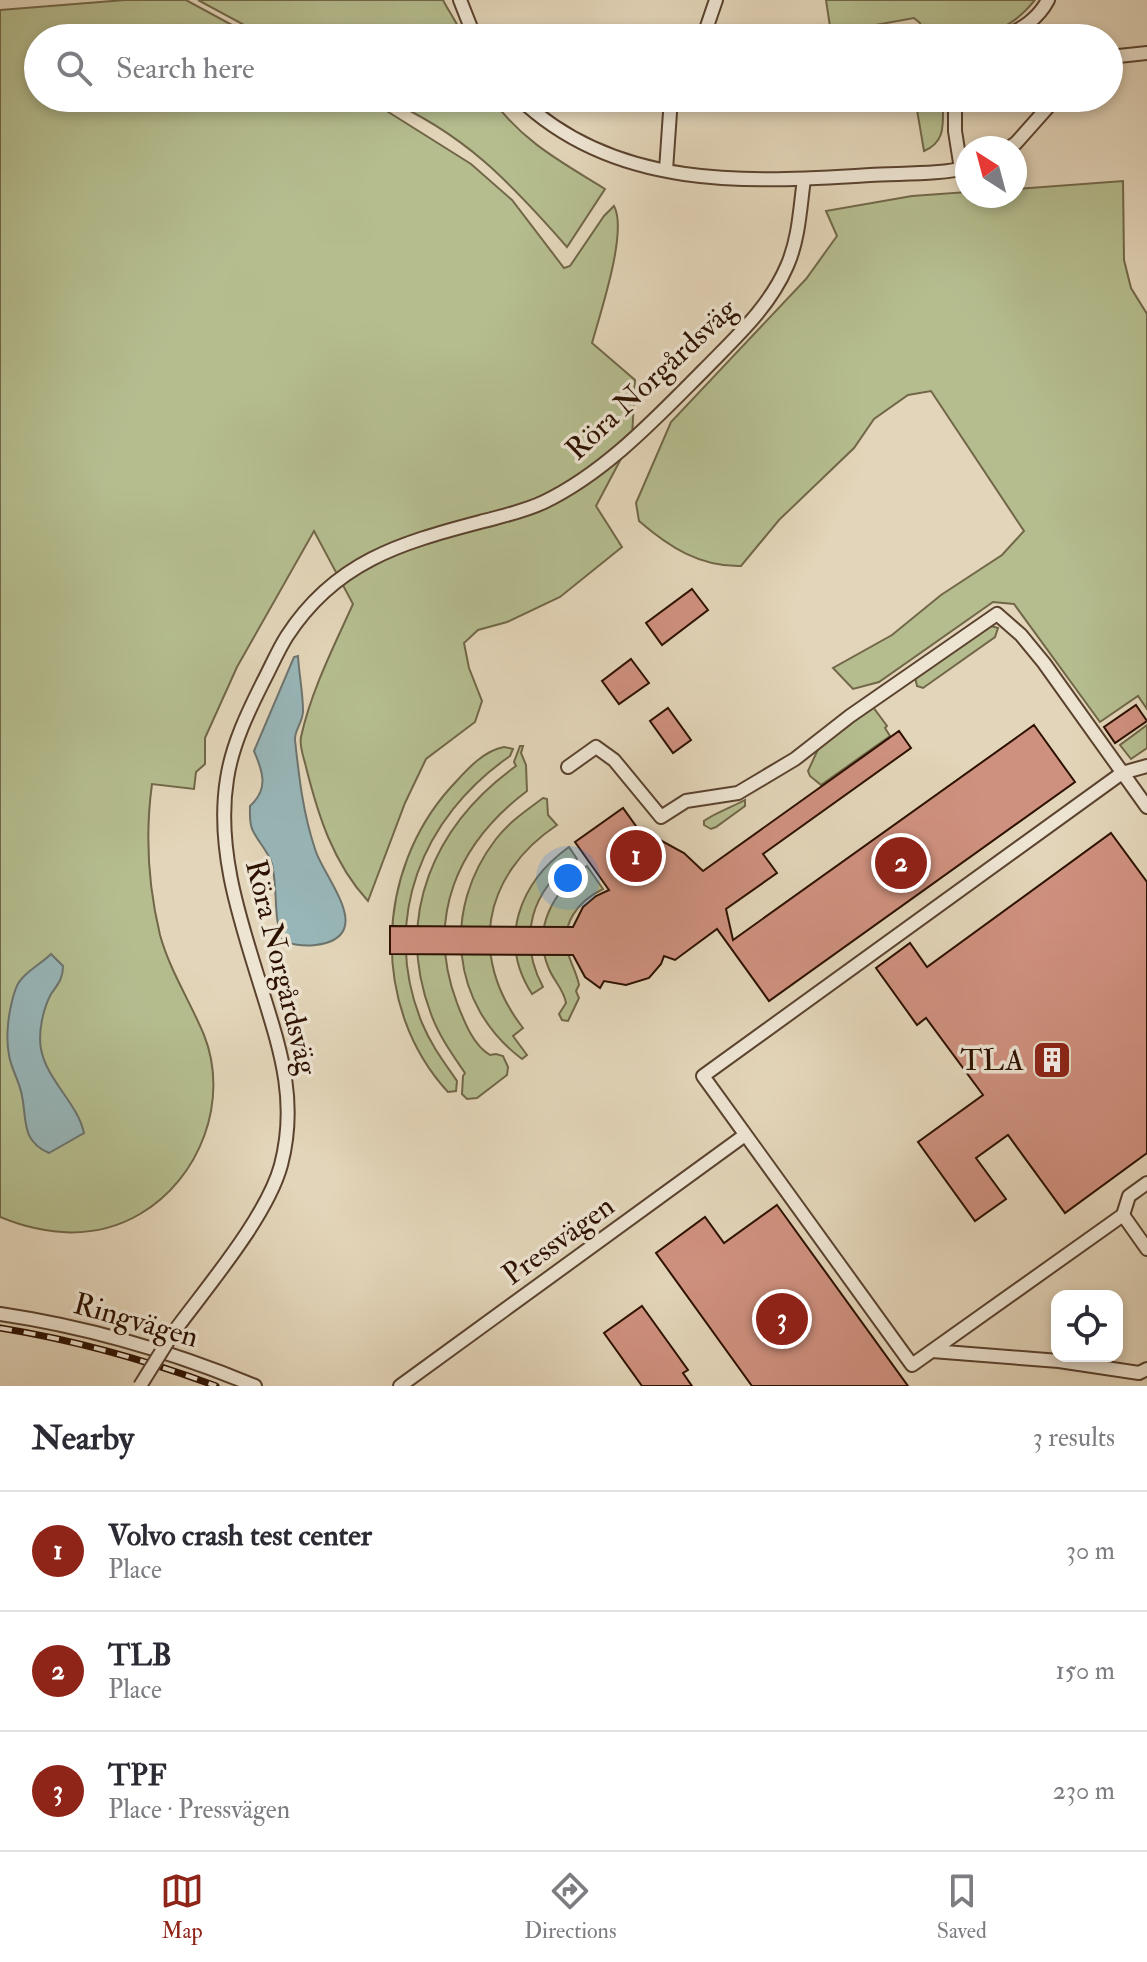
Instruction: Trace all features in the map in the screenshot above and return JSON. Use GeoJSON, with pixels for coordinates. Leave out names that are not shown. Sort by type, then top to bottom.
{"type":"FeatureCollection","features":[{"type":"Feature","properties":{"kind":"street"},"geometry":{"type":"LineString","coordinates":[[460,0],[469,24]]}},
{"type":"Feature","properties":{"kind":"street"},"geometry":{"type":"LineString","coordinates":[[708,24],[716,0]]}},
{"type":"Feature","properties":{"kind":"street"},"geometry":{"type":"LineString","coordinates":[[1028,24],[1043,10],[1048,0]]}},
{"type":"Feature","properties":{"kind":"street"},"geometry":{"type":"LineString","coordinates":[[1123,56],[1147,53]]}},
{"type":"Feature","properties":{"kind":"street"},"geometry":{"type":"LineString","coordinates":[[536,112],[577,141],[618,158],[697,177],[804,179],[955,169]]}},
{"type":"Feature","properties":{"kind":"street"},"geometry":{"type":"LineString","coordinates":[[666,170],[670,112]]}},
{"type":"Feature","properties":{"kind":"street"},"geometry":{"type":"LineString","coordinates":[[955,112],[956,136]]}},
{"type":"Feature","properties":{"kind":"street"},"geometry":{"type":"LineString","coordinates":[[1022,136],[1044,112]]}},
{"type":"Feature","properties":{"kind":"street","name":"Röra Norgårdsväg"},"geometry":{"type":"LineString","coordinates":[[140,1386],[173,1333],[257,1217],[280,1170],[286,1145],[288,1105],[284,1064],[231,884],[224,817],[227,779],[237,740],[287,637],[330,584],[371,557],[403,544],[543,503],[579,482],[610,458],[760,313],[787,267],[798,226],[804,179]]}},
{"type":"Feature","properties":{"kind":"street"},"geometry":{"type":"LineString","coordinates":[[568,767],[596,747],[614,760],[661,817],[686,801],[738,793],[795,759],[850,716],[997,614],[1021,635],[1044,663],[1147,807]]}},
{"type":"Feature","properties":{"kind":"street"},"geometry":{"type":"LineString","coordinates":[[1147,766],[1122,773],[703,1076],[912,1365],[1123,1215],[1129,1196],[1147,1183]]}},
{"type":"Feature","properties":{"kind":"street","name":"Pressvägen"},"geometry":{"type":"LineString","coordinates":[[400,1386],[745,1135]]}},
{"type":"Feature","properties":{"kind":"street"},"geometry":{"type":"LineString","coordinates":[[1123,1215],[1147,1249]]}},
{"type":"Feature","properties":{"kind":"street","name":"Ringvägen"},"geometry":{"type":"LineString","coordinates":[[0,1314],[111,1336],[174,1355],[255,1386]]}},
{"type":"Feature","properties":{"kind":"street"},"geometry":{"type":"LineString","coordinates":[[932,1351],[1059,1361],[1139,1373],[1147,1369]]}},
{"type":"Feature","properties":{"kind":"green space"},"geometry":{"type":"Polygon","coordinates":[[[125,0],[186,0],[230,24],[24,24],[24,112],[388,112],[471,164],[512,200],[564,268],[570,266],[614,206],[618,234],[615,253],[592,343],[635,380],[632,438],[596,506],[622,547],[560,597],[507,622],[478,630],[464,643],[469,668],[482,701],[475,722],[426,759],[405,803],[368,901],[345,871],[328,838],[301,748],[311,703],[353,604],[314,531],[237,667],[205,738],[205,764],[196,772],[194,789],[152,784],[148,841],[150,879],[160,935],[204,1035],[211,1060],[211,1111],[204,1136],[179,1180],[161,1199],[123,1222],[88,1231],[53,1231],[0,1217],[0,10],[125,0]]]}},
{"type":"Feature","properties":{"kind":"green space"},"geometry":{"type":"Polygon","coordinates":[[[198,0],[443,0],[456,24],[242,24],[198,0]]]}},
{"type":"Feature","properties":{"kind":"green space"},"geometry":{"type":"Polygon","coordinates":[[[826,0],[1035,0],[1009,24],[920,24],[914,18],[881,24],[830,24],[826,0]]]}},
{"type":"Feature","properties":{"kind":"green space"},"geometry":{"type":"Polygon","coordinates":[[[412,112],[502,112],[529,139],[605,189],[567,247],[526,201],[484,161],[412,112]]]}},
{"type":"Feature","properties":{"kind":"green space"},"geometry":{"type":"Polygon","coordinates":[[[917,112],[943,112],[939,138],[924,151],[917,112]]]}},
{"type":"Feature","properties":{"kind":"green space"},"geometry":{"type":"Polygon","coordinates":[[[1123,181],[1124,260],[1131,288],[1147,314],[1147,709],[1138,696],[1100,722],[1014,604],[993,602],[879,682],[853,689],[833,668],[892,635],[941,595],[1002,555],[1024,531],[931,391],[908,395],[874,419],[854,448],[779,520],[741,566],[712,563],[686,554],[639,521],[636,503],[671,422],[806,279],[837,236],[826,211],[912,196],[955,193],[955,208],[1027,208],[1027,188],[1123,181]]]}},
{"type":"Feature","properties":{"kind":"green space"},"geometry":{"type":"Polygon","coordinates":[[[991,626],[998,628],[995,637],[923,688],[917,686],[915,677],[991,626]]]}},
{"type":"Feature","properties":{"kind":"green space"},"geometry":{"type":"Polygon","coordinates":[[[873,707],[887,726],[885,728],[890,736],[821,785],[808,771],[820,745],[873,707]]]}},
{"type":"Feature","properties":{"kind":"green space"},"geometry":{"type":"Polygon","coordinates":[[[1147,725],[1147,748],[1131,759],[1120,745],[1147,725]]]}},
{"type":"Feature","properties":{"kind":"green space"},"geometry":{"type":"Polygon","coordinates":[[[520,746],[523,746],[521,753],[526,765],[527,791],[482,835],[466,859],[454,885],[447,913],[445,941],[448,972],[460,1010],[470,1032],[484,1051],[503,1056],[508,1067],[507,1075],[477,1098],[467,1099],[462,1094],[465,1073],[434,1022],[421,978],[417,942],[420,908],[429,875],[443,845],[463,816],[487,790],[516,766],[514,762],[520,746]]]}},
{"type":"Feature","properties":{"kind":"green space"},"geometry":{"type":"Polygon","coordinates":[[[504,747],[513,749],[510,756],[479,781],[453,809],[432,840],[417,874],[408,909],[406,946],[410,984],[422,1023],[457,1081],[456,1091],[448,1092],[423,1058],[405,1020],[395,980],[392,939],[396,898],[408,858],[426,821],[468,769],[481,757],[504,747]]]}},
{"type":"Feature","properties":{"kind":"green space"},"geometry":{"type":"Polygon","coordinates":[[[543,798],[547,799],[548,815],[557,825],[532,845],[512,868],[499,892],[491,919],[490,946],[495,973],[506,1001],[523,1028],[513,1036],[527,1055],[522,1059],[498,1037],[480,1012],[468,984],[462,955],[462,925],[467,895],[479,866],[496,839],[543,798]]]}},
{"type":"Feature","properties":{"kind":"green space"},"geometry":{"type":"Polygon","coordinates":[[[745,800],[745,806],[716,827],[711,829],[704,825],[707,819],[745,800]]]}},
{"type":"Feature","properties":{"kind":"green space"},"geometry":{"type":"Polygon","coordinates":[[[569,847],[577,859],[549,885],[533,916],[531,951],[543,987],[532,994],[516,953],[515,933],[519,913],[538,877],[569,847]]]}},
{"type":"Feature","properties":{"kind":"green space"},"geometry":{"type":"Polygon","coordinates":[[[587,866],[603,889],[579,907],[569,923],[566,942],[579,985],[576,991],[579,998],[568,1021],[562,1020],[559,1014],[566,1003],[565,998],[544,954],[544,925],[556,899],[587,866]]]}},
{"type":"Feature","properties":{"kind":"water"},"geometry":{"type":"Polygon","coordinates":[[[298,656],[303,711],[295,740],[302,795],[318,858],[340,900],[346,920],[340,935],[316,945],[297,945],[282,940],[277,921],[272,864],[252,828],[250,816],[250,806],[262,787],[260,766],[254,751],[294,657],[298,656]]]}},
{"type":"Feature","properties":{"kind":"water"},"geometry":{"type":"Polygon","coordinates":[[[51,954],[63,966],[63,971],[44,1014],[41,1049],[49,1071],[75,1111],[84,1133],[49,1153],[29,1136],[7,1039],[18,983],[51,954]]]}},
{"type":"Feature","properties":{"kind":"building"},"geometry":{"type":"Polygon","coordinates":[[[692,589],[708,610],[662,645],[646,623],[692,589]]]}},
{"type":"Feature","properties":{"kind":"building"},"geometry":{"type":"Polygon","coordinates":[[[631,659],[649,683],[619,704],[602,681],[631,659]]]}},
{"type":"Feature","properties":{"kind":"building"},"geometry":{"type":"Polygon","coordinates":[[[1136,705],[1147,721],[1115,743],[1104,727],[1136,705]]]}},
{"type":"Feature","properties":{"kind":"building"},"geometry":{"type":"Polygon","coordinates":[[[668,708],[691,740],[673,753],[650,721],[668,708]]]}},
{"type":"Feature","properties":{"kind":"building"},"geometry":{"type":"Polygon","coordinates":[[[1034,725],[1075,782],[769,1001],[717,929],[675,960],[664,956],[649,978],[626,985],[604,981],[600,988],[585,977],[573,955],[390,954],[390,926],[573,927],[583,907],[609,890],[575,842],[623,808],[651,847],[660,840],[684,853],[703,871],[899,731],[911,748],[763,854],[777,873],[726,909],[733,940],[1034,725]]]}},
{"type":"Feature","properties":{"kind":"building","name":"TLA"},"geometry":{"type":"Polygon","coordinates":[[[1111,833],[1147,882],[1147,1153],[1065,1213],[1008,1135],[976,1158],[1006,1199],[975,1221],[918,1142],[983,1095],[926,1018],[917,1025],[876,968],[910,943],[927,967],[1111,833]]]}},
{"type":"Feature","properties":{"kind":"building"},"geometry":{"type":"Polygon","coordinates":[[[777,1205],[908,1386],[752,1386],[656,1253],[705,1217],[724,1243],[777,1205]]]}},
{"type":"Feature","properties":{"kind":"building"},"geometry":{"type":"Polygon","coordinates":[[[642,1306],[688,1370],[683,1373],[692,1386],[642,1386],[604,1333],[642,1306]]]}},
{"type":"Feature","properties":{"kind":"railway"},"geometry":{"type":"LineString","coordinates":[[0,1328],[110,1352],[216,1386]]}},
{"type":"Feature","properties":{"kind":"place","name":"Volvo crash test center"},"geometry":{"type":"Point","coordinates":[636,856]}},
{"type":"Feature","properties":{"kind":"place","name":"TLB"},"geometry":{"type":"Point","coordinates":[901,863]}},
{"type":"Feature","properties":{"kind":"place","name":"TLA"},"geometry":{"type":"Point","coordinates":[1052,1060]}},
{"type":"Feature","properties":{"kind":"place","name":"TPF"},"geometry":{"type":"Point","coordinates":[782,1319]}}]}
